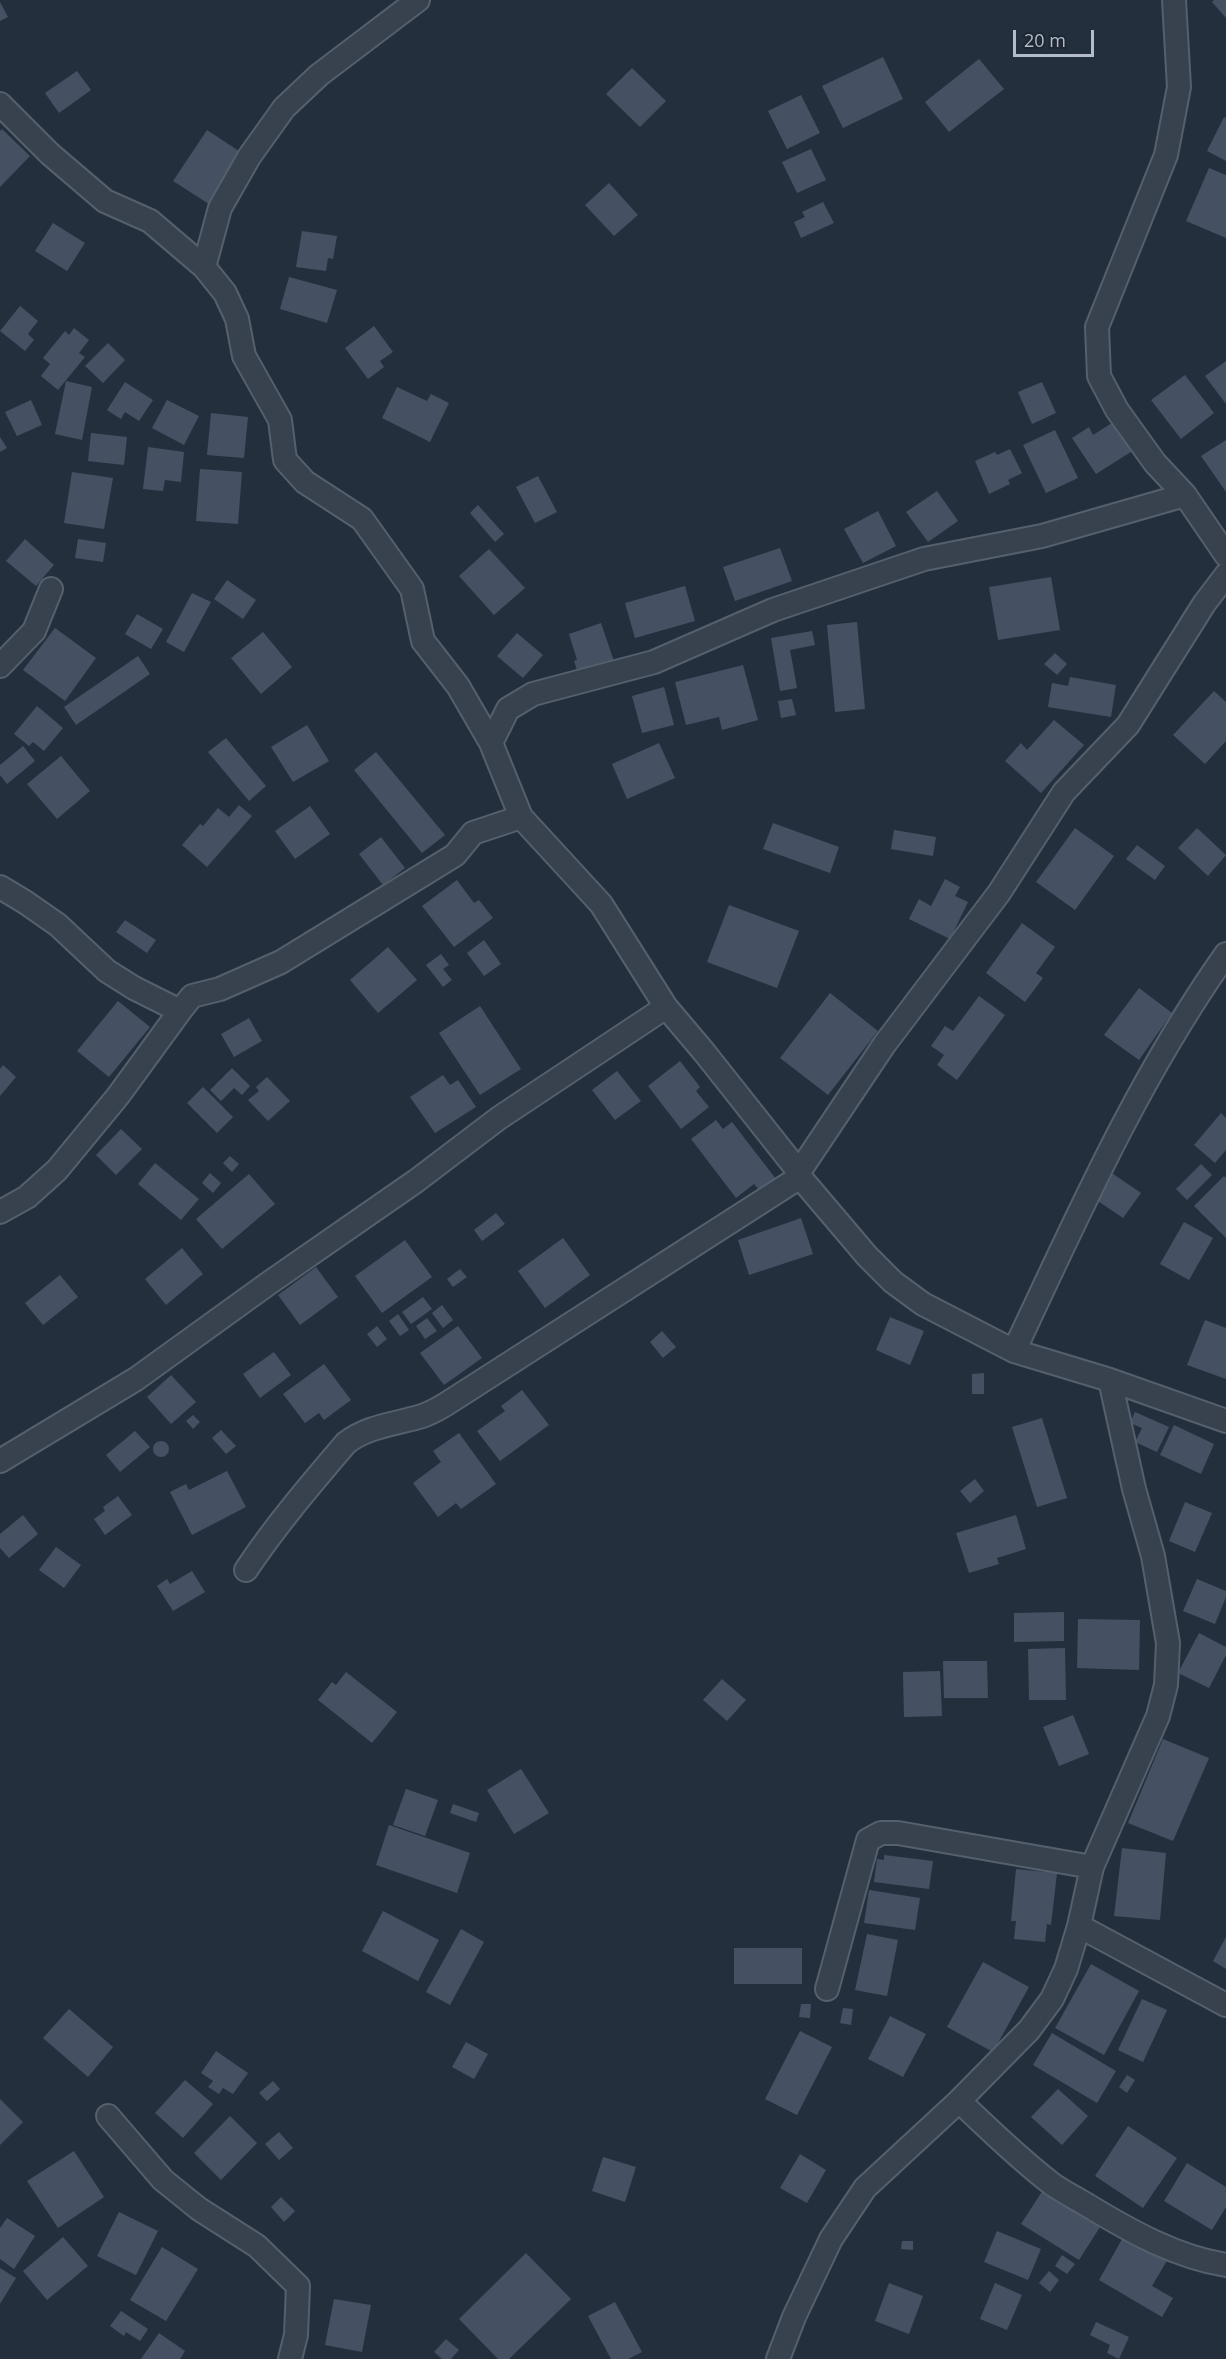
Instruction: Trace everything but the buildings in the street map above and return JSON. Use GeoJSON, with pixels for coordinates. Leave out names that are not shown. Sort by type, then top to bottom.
{"type":"FeatureCollection","features":[{"type":"Feature","properties":{"kind":"street"},"geometry":{"type":"LineString","coordinates":[[204,267],[220,208],[249,157],[284,108],[319,75],[418,0]]}},
{"type":"Feature","properties":{"kind":"street"},"geometry":{"type":"LineString","coordinates":[[1174,0],[1179,87],[1166,155],[1097,327],[1099,376],[1117,410],[1155,463],[1185,495],[1226,555]]}},
{"type":"Feature","properties":{"kind":"street"},"geometry":{"type":"LineString","coordinates":[[0,104],[50,154],[105,201],[150,221],[204,267],[225,292],[237,318],[244,356],[280,420],[285,460],[304,482],[362,519],[412,589],[423,641],[458,686],[491,743],[522,817],[600,904],[666,1007],[867,1256],[893,1282],[923,1304],[1014,1351],[1110,1380],[1226,1421]]}},
{"type":"Feature","properties":{"kind":"street"},"geometry":{"type":"LineString","coordinates":[[491,743],[508,709],[533,694],[654,662],[773,610],[924,560],[1042,536],[1185,495]]}},
{"type":"Feature","properties":{"kind":"street"},"geometry":{"type":"LineString","coordinates":[[246,1570],[270,1534],[300,1497],[346,1443],[355,1436],[367,1430],[428,1414],[454,1400],[800,1175],[884,1045],[999,893],[1064,792],[1128,725],[1204,604],[1226,575]]}},
{"type":"Feature","properties":{"kind":"street"},"geometry":{"type":"LineString","coordinates":[[0,666],[34,631],[51,590]]}},
{"type":"Feature","properties":{"kind":"street"},"geometry":{"type":"LineString","coordinates":[[0,1212],[27,1197],[57,1170],[118,1096],[192,996],[220,989],[290,956],[455,855],[473,833],[522,817]]}},
{"type":"Feature","properties":{"kind":"street"},"geometry":{"type":"LineString","coordinates":[[0,887],[58,925],[107,971],[134,988],[180,1011]]}},
{"type":"Feature","properties":{"kind":"street"},"geometry":{"type":"LineString","coordinates":[[1014,1351],[1127,1117],[1191,1003],[1226,954]]}},
{"type":"Feature","properties":{"kind":"street"},"geometry":{"type":"LineString","coordinates":[[0,1461],[136,1379],[416,1180],[499,1118],[666,1007]]}},
{"type":"Feature","properties":{"kind":"street"},"geometry":{"type":"LineString","coordinates":[[778,2359],[794,2318],[831,2239],[865,2188],[959,2101],[1029,2030],[1052,1999],[1066,1969],[1079,1926],[1092,1867],[1158,1716],[1166,1685],[1168,1643],[1161,1598],[1110,1380]]}},
{"type":"Feature","properties":{"kind":"street"},"geometry":{"type":"LineString","coordinates":[[827,1989],[868,1840],[881,1833],[898,1833],[1092,1867]]}},
{"type":"Feature","properties":{"kind":"street"},"geometry":{"type":"LineString","coordinates":[[1079,1926],[1226,2005]]}},
{"type":"Feature","properties":{"kind":"street"},"geometry":{"type":"LineString","coordinates":[[959,2101],[1006,2145],[1053,2184],[1110,2219],[1159,2244],[1226,2265]]}},
{"type":"Feature","properties":{"kind":"street"},"geometry":{"type":"LineString","coordinates":[[108,2116],[163,2180],[199,2209],[257,2246],[298,2286],[296,2335],[290,2359]]}}]}
